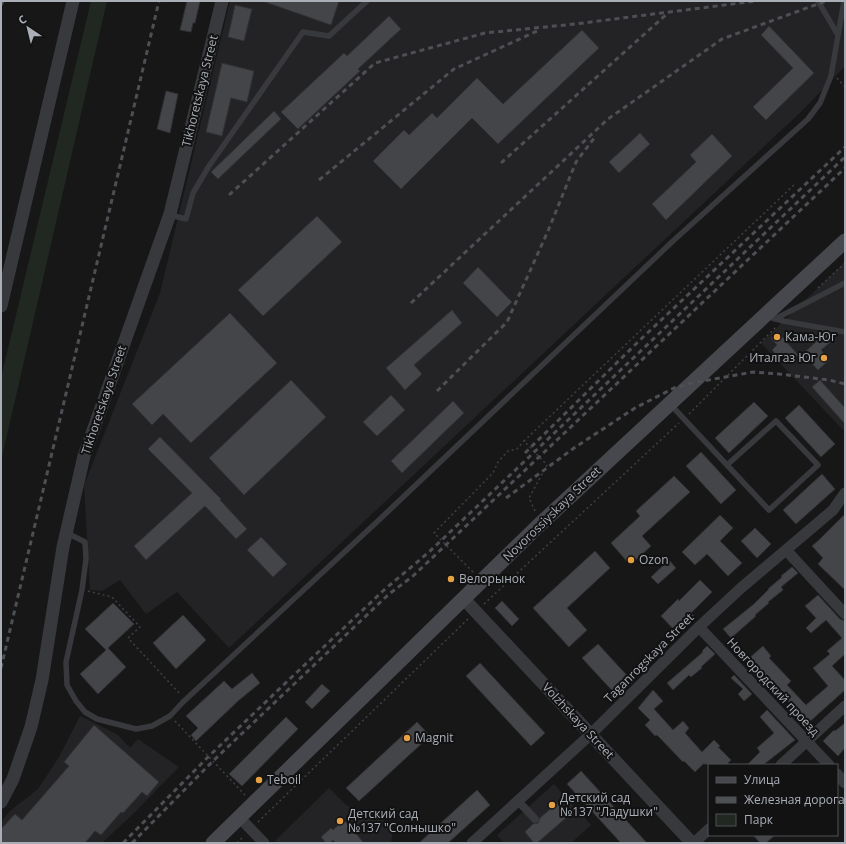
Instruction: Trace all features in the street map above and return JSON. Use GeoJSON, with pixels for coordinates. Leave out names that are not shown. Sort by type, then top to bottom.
{"type":"FeatureCollection","features":[{"type":"Feature","properties":{"kind":"main road","name":"Novorossiyskaya Street"},"geometry":{"type":"LineString","coordinates":[[213,843],[537,527],[669,404],[769,317],[845,241]]}},
{"type":"Feature","properties":{"kind":"street"},"geometry":{"type":"LineString","coordinates":[[1,306],[73,1]]}},
{"type":"Feature","properties":{"kind":"street","name":"Tikhoretskaya Street"},"geometry":{"type":"LineString","coordinates":[[1,802],[13,779],[31,727],[42,680],[67,533],[84,456],[170,214],[222,1]]}},
{"type":"Feature","properties":{"kind":"street","name":"Taganrogskaya Street"},"geometry":{"type":"LineString","coordinates":[[472,843],[517,800],[591,734],[699,627],[741,588],[833,510],[845,493]]}},
{"type":"Feature","properties":{"kind":"street"},"geometry":{"type":"LineString","coordinates":[[786,550],[845,614]]}},
{"type":"Feature","properties":{"kind":"street","name":"Volzhskaya Street"},"geometry":{"type":"LineString","coordinates":[[464,599],[693,843]]}},
{"type":"Feature","properties":{"kind":"street","name":"Новгородский проезд"},"geometry":{"type":"LineString","coordinates":[[699,627],[827,764]]}},
{"type":"Feature","properties":{"kind":"street"},"geometry":{"type":"LineString","coordinates":[[781,764],[845,706]]}},
{"type":"Feature","properties":{"kind":"street"},"geometry":{"type":"LineString","coordinates":[[838,775],[845,783]]}},
{"type":"Feature","properties":{"kind":"street"},"geometry":{"type":"LineString","coordinates":[[517,800],[535,819]]}},
{"type":"Feature","properties":{"kind":"street"},"geometry":{"type":"LineString","coordinates":[[239,817],[264,843]]}},
{"type":"Feature","properties":{"kind":"street"},"geometry":{"type":"LineString","coordinates":[[693,843],[708,831]]}},
{"type":"Feature","properties":{"kind":"lane"},"geometry":{"type":"LineString","coordinates":[[170,214],[186,219],[193,193],[209,166],[303,32],[329,36],[367,1]]}},
{"type":"Feature","properties":{"kind":"lane"},"geometry":{"type":"LineString","coordinates":[[818,1],[838,35]]}},
{"type":"Feature","properties":{"kind":"lane"},"geometry":{"type":"LineString","coordinates":[[67,533],[85,542],[86,559],[82,590],[66,662],[67,685],[76,701],[86,712],[97,719],[136,729],[152,726],[170,716],[673,241],[808,119],[820,103],[831,76],[844,1]]}},
{"type":"Feature","properties":{"kind":"lane"},"geometry":{"type":"LineString","coordinates":[[769,317],[845,284]]}},
{"type":"Feature","properties":{"kind":"lane"},"geometry":{"type":"LineString","coordinates":[[769,317],[783,321],[845,332]]}},
{"type":"Feature","properties":{"kind":"lane"},"geometry":{"type":"LineString","coordinates":[[669,404],[769,510],[818,465],[776,421],[727,465]]}},
{"type":"Feature","properties":{"kind":"path"},"geometry":{"type":"LineString","coordinates":[[473,572],[434,532],[493,473],[498,462],[508,452],[517,449],[796,183]]}},
{"type":"Feature","properties":{"kind":"path"},"geometry":{"type":"LineString","coordinates":[[818,288],[845,263]]}},
{"type":"Feature","properties":{"kind":"path"},"geometry":{"type":"LineString","coordinates":[[237,843],[476,611],[684,419],[783,321]]}},
{"type":"Feature","properties":{"kind":"path"},"geometry":{"type":"LineString","coordinates":[[524,441],[547,465],[529,498],[535,512]]}},
{"type":"Feature","properties":{"kind":"path"},"geometry":{"type":"LineString","coordinates":[[82,590],[112,597],[140,627],[128,638],[186,700]]}},
{"type":"Feature","properties":{"kind":"path"},"geometry":{"type":"LineString","coordinates":[[170,716],[253,804]]}},
{"type":"Feature","properties":{"kind":"shaded area"},"geometry":{"type":"Polygon","coordinates":[[[230,1],[845,1],[845,66],[805,108],[229,648],[177,592],[146,614],[120,580],[102,591],[90,590],[84,485],[160,293],[230,1]]]}},
{"type":"Feature","properties":{"kind":"shaded area"},"geometry":{"type":"Polygon","coordinates":[[[845,262],[845,432],[761,343],[845,262]]]}},
{"type":"Feature","properties":{"kind":"shaded area"},"geometry":{"type":"Polygon","coordinates":[[[80,716],[118,735],[130,748],[138,739],[179,767],[102,843],[1,843],[1,822],[10,811],[38,789],[59,757],[80,716]]]}},
{"type":"Feature","properties":{"kind":"shaded area","name":"Детский сад №137 \"Ладушки\""},"geometry":{"type":"Polygon","coordinates":[[[554,784],[591,825],[571,843],[504,843],[497,835],[554,784]]]}},
{"type":"Feature","properties":{"kind":"shaded area","name":"Детский сад №137 \"Солнышко\""},"geometry":{"type":"Polygon","coordinates":[[[329,788],[346,805],[366,814],[373,809],[393,829],[391,843],[277,843],[275,841],[329,788]]]}},
{"type":"Feature","properties":{"kind":"green space"},"geometry":{"type":"Polygon","coordinates":[[[91,1],[107,1],[1,461],[1,378],[91,1]]]}},
{"type":"Feature","properties":{"kind":"building"},"geometry":{"type":"Polygon","coordinates":[[[187,1],[200,1],[195,23],[193,23],[191,32],[180,30],[187,1]]]}},
{"type":"Feature","properties":{"kind":"building"},"geometry":{"type":"Polygon","coordinates":[[[265,1],[339,1],[331,25],[265,1]]]}},
{"type":"Feature","properties":{"kind":"building"},"geometry":{"type":"Polygon","coordinates":[[[235,5],[252,9],[244,41],[228,37],[235,5]]]}},
{"type":"Feature","properties":{"kind":"building"},"geometry":{"type":"Polygon","coordinates":[[[389,16],[401,29],[358,69],[360,71],[298,129],[281,112],[344,53],[347,56],[389,16]]]}},
{"type":"Feature","properties":{"kind":"building"},"geometry":{"type":"Polygon","coordinates":[[[769,26],[814,73],[766,120],[753,107],[793,68],[761,35],[769,26]]]}},
{"type":"Feature","properties":{"kind":"building"},"geometry":{"type":"Polygon","coordinates":[[[582,30],[599,48],[498,144],[472,118],[401,189],[373,161],[404,130],[409,135],[432,113],[437,118],[477,78],[503,104],[582,30]]]}},
{"type":"Feature","properties":{"kind":"building"},"geometry":{"type":"Polygon","coordinates":[[[222,63],[254,71],[247,102],[231,98],[222,136],[206,132],[222,63]]]}},
{"type":"Feature","properties":{"kind":"building"},"geometry":{"type":"Polygon","coordinates":[[[166,91],[178,94],[170,133],[157,129],[166,91]]]}},
{"type":"Feature","properties":{"kind":"building"},"geometry":{"type":"Polygon","coordinates":[[[274,111],[281,119],[218,179],[211,172],[274,111]]]}},
{"type":"Feature","properties":{"kind":"building"},"geometry":{"type":"Polygon","coordinates":[[[640,133],[650,144],[619,173],[609,162],[640,133]]]}},
{"type":"Feature","properties":{"kind":"building"},"geometry":{"type":"Polygon","coordinates":[[[712,134],[732,156],[666,220],[652,204],[696,162],[690,155],[712,134]]]}},
{"type":"Feature","properties":{"kind":"building"},"geometry":{"type":"Polygon","coordinates":[[[317,216],[342,242],[263,316],[238,290],[317,216]]]}},
{"type":"Feature","properties":{"kind":"building"},"geometry":{"type":"Polygon","coordinates":[[[478,267],[512,302],[497,317],[463,283],[478,267]]]}},
{"type":"Feature","properties":{"kind":"building"},"geometry":{"type":"Polygon","coordinates":[[[452,310],[462,323],[414,365],[422,374],[405,390],[386,368],[452,310]]]}},
{"type":"Feature","properties":{"kind":"building"},"geometry":{"type":"Polygon","coordinates":[[[230,313],[277,363],[191,443],[163,414],[152,425],[132,404],[230,313]]]}},
{"type":"Feature","properties":{"kind":"building"},"geometry":{"type":"Polygon","coordinates":[[[778,332],[798,355],[792,360],[785,353],[779,358],[772,350],[777,345],[771,338],[778,332]]]}},
{"type":"Feature","properties":{"kind":"building"},"geometry":{"type":"Polygon","coordinates":[[[825,333],[827,333],[833,340],[821,350],[829,360],[818,370],[803,354],[825,333]]]}},
{"type":"Feature","properties":{"kind":"building"},"geometry":{"type":"Polygon","coordinates":[[[291,380],[326,417],[244,495],[209,458],[291,380]]]}},
{"type":"Feature","properties":{"kind":"building"},"geometry":{"type":"Polygon","coordinates":[[[820,380],[845,408],[845,424],[812,387],[820,380]]]}},
{"type":"Feature","properties":{"kind":"building"},"geometry":{"type":"Polygon","coordinates":[[[391,395],[405,410],[377,436],[363,422],[391,395]]]}},
{"type":"Feature","properties":{"kind":"building"},"geometry":{"type":"Polygon","coordinates":[[[453,401],[464,413],[402,473],[391,461],[453,401]]]}},
{"type":"Feature","properties":{"kind":"building"},"geometry":{"type":"Polygon","coordinates":[[[754,402],[768,416],[729,453],[715,438],[754,402]]]}},
{"type":"Feature","properties":{"kind":"building"},"geometry":{"type":"Polygon","coordinates":[[[799,405],[835,444],[821,457],[785,418],[799,405]]]}},
{"type":"Feature","properties":{"kind":"building"},"geometry":{"type":"Polygon","coordinates":[[[160,437],[221,499],[220,500],[247,529],[236,539],[205,506],[146,560],[134,546],[192,493],[148,449],[160,437]]]}},
{"type":"Feature","properties":{"kind":"building"},"geometry":{"type":"Polygon","coordinates":[[[701,452],[736,490],[721,504],[686,466],[701,452]]]}},
{"type":"Feature","properties":{"kind":"building"},"geometry":{"type":"Polygon","coordinates":[[[822,474],[835,489],[796,524],[783,510],[822,474]]]}},
{"type":"Feature","properties":{"kind":"building"},"geometry":{"type":"Polygon","coordinates":[[[674,476],[690,492],[642,536],[651,546],[630,565],[611,543],[640,516],[636,511],[674,476]]]}},
{"type":"Feature","properties":{"kind":"building"},"geometry":{"type":"Polygon","coordinates":[[[845,514],[845,590],[818,564],[823,558],[812,546],[845,514]]]}},
{"type":"Feature","properties":{"kind":"building"},"geometry":{"type":"Polygon","coordinates":[[[720,515],[733,528],[720,541],[742,563],[728,576],[707,554],[695,565],[682,552],[720,515]]]}},
{"type":"Feature","properties":{"kind":"building"},"geometry":{"type":"Polygon","coordinates":[[[755,528],[771,544],[757,558],[741,541],[755,528]]]}},
{"type":"Feature","properties":{"kind":"building"},"geometry":{"type":"Polygon","coordinates":[[[261,537],[287,564],[273,577],[247,550],[261,537]]]}},
{"type":"Feature","properties":{"kind":"building"},"geometry":{"type":"Polygon","coordinates":[[[595,551],[610,568],[567,608],[587,630],[569,647],[533,608],[595,551]]]}},
{"type":"Feature","properties":{"kind":"building"},"geometry":{"type":"Polygon","coordinates":[[[669,560],[676,568],[658,584],[651,577],[669,560]]]}},
{"type":"Feature","properties":{"kind":"building"},"geometry":{"type":"Polygon","coordinates":[[[792,567],[798,573],[781,587],[783,590],[768,602],[769,603],[755,615],[756,616],[731,638],[723,629],[754,604],[782,577],[781,576],[792,567]]]}},
{"type":"Feature","properties":{"kind":"building"},"geometry":{"type":"Polygon","coordinates":[[[700,580],[712,592],[691,613],[694,616],[677,633],[661,616],[700,580]]]}},
{"type":"Feature","properties":{"kind":"building"},"geometry":{"type":"Polygon","coordinates":[[[818,595],[840,619],[845,621],[845,654],[832,666],[845,680],[845,690],[807,724],[799,715],[801,714],[747,660],[763,646],[771,656],[769,658],[791,681],[787,685],[806,705],[828,686],[813,668],[830,654],[827,651],[842,638],[826,620],[811,633],[806,628],[816,618],[805,606],[818,595]]]}},
{"type":"Feature","properties":{"kind":"building"},"geometry":{"type":"Polygon","coordinates":[[[502,601],[519,619],[512,626],[495,608],[502,601]]]}},
{"type":"Feature","properties":{"kind":"building"},"geometry":{"type":"Polygon","coordinates":[[[113,603],[134,624],[108,648],[126,667],[98,694],[80,674],[106,650],[85,629],[113,603]]]}},
{"type":"Feature","properties":{"kind":"building"},"geometry":{"type":"Polygon","coordinates":[[[183,615],[206,640],[176,669],[153,643],[183,615]]]}},
{"type":"Feature","properties":{"kind":"building"},"geometry":{"type":"Polygon","coordinates":[[[598,644],[633,682],[618,697],[582,658],[598,644]]]}},
{"type":"Feature","properties":{"kind":"building"},"geometry":{"type":"Polygon","coordinates":[[[707,646],[715,654],[701,667],[702,668],[691,677],[689,675],[673,690],[667,683],[703,652],[702,651],[707,646]]]}},
{"type":"Feature","properties":{"kind":"building"},"geometry":{"type":"Polygon","coordinates":[[[480,663],[545,733],[531,746],[466,676],[480,663]]]}},
{"type":"Feature","properties":{"kind":"building"},"geometry":{"type":"Polygon","coordinates":[[[252,673],[260,683],[238,701],[196,741],[191,735],[198,728],[186,716],[224,681],[232,689],[252,673]]]}},
{"type":"Feature","properties":{"kind":"building"},"geometry":{"type":"Polygon","coordinates":[[[734,675],[752,694],[744,701],[738,694],[743,689],[731,678],[734,675]]]}},
{"type":"Feature","properties":{"kind":"building"},"geometry":{"type":"Polygon","coordinates":[[[322,684],[330,691],[312,709],[305,702],[322,684]]]}},
{"type":"Feature","properties":{"kind":"building"},"geometry":{"type":"Polygon","coordinates":[[[653,690],[663,701],[654,709],[673,730],[683,721],[689,728],[685,733],[702,752],[714,740],[720,746],[718,747],[731,760],[727,764],[703,764],[695,772],[645,725],[650,720],[638,708],[653,690]]]}},
{"type":"Feature","properties":{"kind":"building"},"geometry":{"type":"Polygon","coordinates":[[[767,710],[795,740],[764,764],[748,764],[760,752],[757,748],[774,733],[760,717],[767,710]]]}},
{"type":"Feature","properties":{"kind":"building"},"geometry":{"type":"Polygon","coordinates":[[[286,717],[298,729],[242,786],[229,774],[286,717]]]}},
{"type":"Feature","properties":{"kind":"building"},"geometry":{"type":"Polygon","coordinates":[[[417,722],[430,736],[359,801],[346,788],[417,722]]]}},
{"type":"Feature","properties":{"kind":"building"},"geometry":{"type":"Polygon","coordinates":[[[845,723],[845,748],[838,756],[823,741],[834,730],[835,731],[845,723]]]}},
{"type":"Feature","properties":{"kind":"building"},"geometry":{"type":"Polygon","coordinates":[[[94,725],[159,782],[147,796],[142,792],[123,813],[121,812],[101,835],[95,831],[85,843],[1,843],[1,829],[15,814],[22,820],[69,766],[64,762],[94,725]]]}},
{"type":"Feature","properties":{"kind":"building"},"geometry":{"type":"Polygon","coordinates":[[[581,771],[647,843],[621,843],[567,784],[581,771]]]}},
{"type":"Feature","properties":{"kind":"building"},"geometry":{"type":"Polygon","coordinates":[[[477,790],[490,805],[448,843],[419,843],[477,790]]]}},
{"type":"Feature","properties":{"kind":"building"},"geometry":{"type":"Polygon","coordinates":[[[557,803],[568,816],[537,843],[534,843],[525,832],[533,824],[538,823],[540,818],[557,803]]]}},
{"type":"Feature","properties":{"kind":"building"},"geometry":{"type":"Polygon","coordinates":[[[344,820],[364,843],[336,843],[333,840],[330,843],[326,843],[321,837],[331,828],[333,830],[344,820]]]}},
{"type":"Feature","properties":{"kind":"building"},"geometry":{"type":"Polygon","coordinates":[[[754,836],[774,836],[766,843],[760,843],[754,836]]]}},
{"type":"Feature","properties":{"kind":"railway"},"geometry":{"type":"LineString","coordinates":[[1,5],[3,1]]}},
{"type":"Feature","properties":{"kind":"railway"},"geometry":{"type":"LineString","coordinates":[[1,668],[159,1]]}},
{"type":"Feature","properties":{"kind":"railway"},"geometry":{"type":"LineString","coordinates":[[229,195],[375,63],[485,33],[575,24],[756,1]]}},
{"type":"Feature","properties":{"kind":"railway"},"geometry":{"type":"LineString","coordinates":[[411,303],[608,119],[722,39],[826,1]]}},
{"type":"Feature","properties":{"kind":"railway"},"geometry":{"type":"LineString","coordinates":[[501,163],[669,12]]}},
{"type":"Feature","properties":{"kind":"railway"},"geometry":{"type":"LineString","coordinates":[[319,180],[454,69],[537,31]]}},
{"type":"Feature","properties":{"kind":"railway"},"geometry":{"type":"LineString","coordinates":[[437,391],[507,322],[548,231],[576,162],[595,137]]}},
{"type":"Feature","properties":{"kind":"railway"},"geometry":{"type":"LineString","coordinates":[[525,453],[641,339],[845,147]]}},
{"type":"Feature","properties":{"kind":"railway"},"geometry":{"type":"LineString","coordinates":[[123,843],[208,757],[295,674],[384,590],[429,552],[845,157]]}},
{"type":"Feature","properties":{"kind":"railway"},"geometry":{"type":"LineString","coordinates":[[132,843],[213,761],[389,594],[413,576],[845,168]]}},
{"type":"Feature","properties":{"kind":"railway"},"geometry":{"type":"LineString","coordinates":[[506,498],[574,448],[635,408],[674,388],[692,383],[753,372],[829,380],[845,384]]}},
{"type":"Feature","properties":{"kind":"place","name":"Кама-Юг"},"geometry":{"type":"Point","coordinates":[777,337]}},
{"type":"Feature","properties":{"kind":"place","name":"Италгаз Юг"},"geometry":{"type":"Point","coordinates":[824,358]}},
{"type":"Feature","properties":{"kind":"place","name":"Ozon"},"geometry":{"type":"Point","coordinates":[631,560]}},
{"type":"Feature","properties":{"kind":"place","name":"Велорынок"},"geometry":{"type":"Point","coordinates":[451,579]}},
{"type":"Feature","properties":{"kind":"place","name":"Magnit"},"geometry":{"type":"Point","coordinates":[407,738]}},
{"type":"Feature","properties":{"kind":"place","name":"Teboil"},"geometry":{"type":"Point","coordinates":[259,780]}},
{"type":"Feature","properties":{"kind":"place","name":"Детский сад №137 \"Ладушки\""},"geometry":{"type":"Point","coordinates":[552,805]}},
{"type":"Feature","properties":{"kind":"place","name":"Детский сад №137 \"Солнышко\""},"geometry":{"type":"Point","coordinates":[340,821]}}]}
